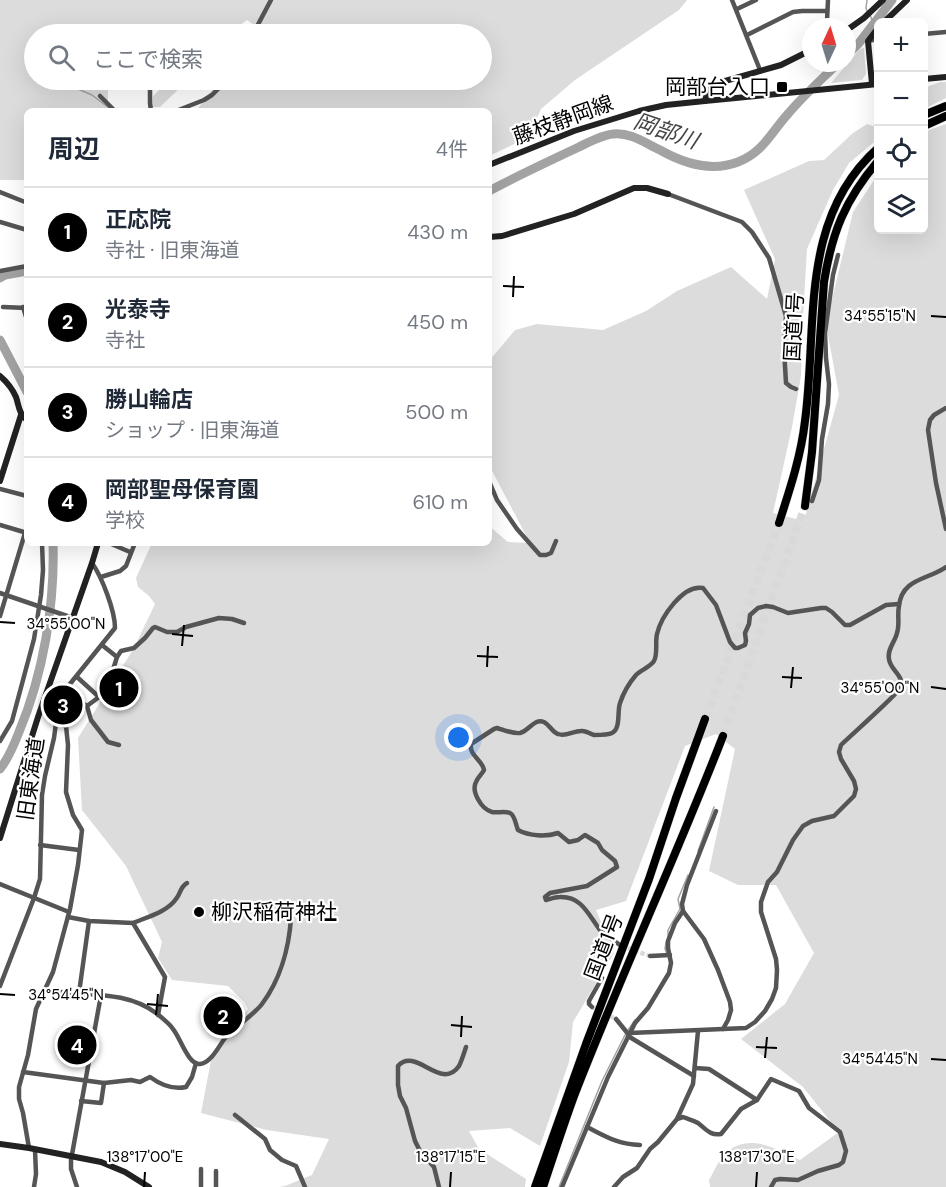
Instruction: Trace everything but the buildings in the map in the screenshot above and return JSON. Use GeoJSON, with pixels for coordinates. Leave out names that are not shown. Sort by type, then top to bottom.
{"type":"FeatureCollection","features":[{"type":"Feature","properties":{"kind":"highway"},"geometry":{"type":"LineString","coordinates":[[928,113],[946,106]]}},
{"type":"Feature","properties":{"kind":"highway"},"geometry":{"type":"LineString","coordinates":[[928,124],[946,116]]}},
{"type":"Feature","properties":{"kind":"highway","name":"国道1号"},"geometry":{"type":"LineString","coordinates":[[779,523],[796,470],[805,422],[816,268],[822,240],[841,195],[857,170],[874,153]]}},
{"type":"Feature","properties":{"kind":"highway","name":"国道1号"},"geometry":{"type":"LineString","coordinates":[[808,504],[824,282],[828,259],[836,230],[850,200],[874,167]]}},
{"type":"Feature","properties":{"kind":"highway","name":"国道1号"},"geometry":{"type":"LineString","coordinates":[[535,1187],[586,1044],[649,879],[705,719]]}},
{"type":"Feature","properties":{"kind":"highway","name":"国道1号"},"geometry":{"type":"LineString","coordinates":[[543,1187],[574,1098],[638,940],[691,819],[723,736]]}},
{"type":"Feature","properties":{"kind":"main road"},"geometry":{"type":"LineString","coordinates":[[856,24],[883,0]]}},
{"type":"Feature","properties":{"kind":"main road"},"geometry":{"type":"LineString","coordinates":[[888,18],[907,0]]}},
{"type":"Feature","properties":{"kind":"main road"},"geometry":{"type":"LineString","coordinates":[[874,34],[868,41],[874,78]]}},
{"type":"Feature","properties":{"kind":"main road"},"geometry":{"type":"LineString","coordinates":[[705,101],[710,87],[782,65],[802,55]]}},
{"type":"Feature","properties":{"kind":"main road"},"geometry":{"type":"LineString","coordinates":[[928,79],[946,77]]}},
{"type":"Feature","properties":{"kind":"main road","name":"藤枝静岡線"},"geometry":{"type":"LineString","coordinates":[[492,164],[606,120],[666,105],[874,84]]}},
{"type":"Feature","properties":{"kind":"main road"},"geometry":{"type":"LineString","coordinates":[[492,237],[502,236],[574,214],[634,189],[647,188],[668,194]]}},
{"type":"Feature","properties":{"kind":"main road"},"geometry":{"type":"LineString","coordinates":[[0,376],[16,397],[21,415],[0,481]]}},
{"type":"Feature","properties":{"kind":"main road"},"geometry":{"type":"LineString","coordinates":[[0,838],[38,717],[97,546]]}},
{"type":"Feature","properties":{"kind":"main road"},"geometry":{"type":"LineString","coordinates":[[0,1144],[107,1164],[147,1186]]}},
{"type":"Feature","properties":{"kind":"street"},"geometry":{"type":"LineString","coordinates":[[258,24],[271,0]]}},
{"type":"Feature","properties":{"kind":"street"},"geometry":{"type":"LineString","coordinates":[[732,0],[760,70]]}},
{"type":"Feature","properties":{"kind":"street"},"geometry":{"type":"LineString","coordinates":[[737,9],[756,0]]}},
{"type":"Feature","properties":{"kind":"street"},"geometry":{"type":"LineString","coordinates":[[826,18],[828,0]]}},
{"type":"Feature","properties":{"kind":"street"},"geometry":{"type":"LineString","coordinates":[[747,35],[793,12],[827,11]]}},
{"type":"Feature","properties":{"kind":"street"},"geometry":{"type":"LineString","coordinates":[[928,34],[946,32]]}},
{"type":"Feature","properties":{"kind":"street"},"geometry":{"type":"LineString","coordinates":[[868,41],[874,40]]}},
{"type":"Feature","properties":{"kind":"street"},"geometry":{"type":"LineString","coordinates":[[150,90],[151,108]]}},
{"type":"Feature","properties":{"kind":"street"},"geometry":{"type":"LineString","coordinates":[[184,108],[204,100],[216,90]]}},
{"type":"Feature","properties":{"kind":"street"},"geometry":{"type":"LineString","coordinates":[[100,96],[112,108]]}},
{"type":"Feature","properties":{"kind":"street"},"geometry":{"type":"LineString","coordinates":[[0,192],[24,201]]}},
{"type":"Feature","properties":{"kind":"street"},"geometry":{"type":"LineString","coordinates":[[668,194],[742,222],[752,232],[769,258],[786,316],[784,349],[786,382],[790,387],[796,389]]}},
{"type":"Feature","properties":{"kind":"street"},"geometry":{"type":"LineString","coordinates":[[0,222],[24,229]]}},
{"type":"Feature","properties":{"kind":"street"},"geometry":{"type":"LineString","coordinates":[[808,504],[819,480],[826,391],[825,333],[832,275],[838,255]]}},
{"type":"Feature","properties":{"kind":"street"},"geometry":{"type":"LineString","coordinates":[[0,271],[24,267]]}},
{"type":"Feature","properties":{"kind":"street"},"geometry":{"type":"LineString","coordinates":[[3,307],[24,307]]}},
{"type":"Feature","properties":{"kind":"street"},"geometry":{"type":"LineString","coordinates":[[946,408],[934,415],[930,420],[928,430],[946,529]]}},
{"type":"Feature","properties":{"kind":"street"},"geometry":{"type":"LineString","coordinates":[[492,488],[497,501],[517,529],[540,555],[551,553],[556,541]]}},
{"type":"Feature","properties":{"kind":"street"},"geometry":{"type":"LineString","coordinates":[[0,489],[24,495]]}},
{"type":"Feature","properties":{"kind":"street"},"geometry":{"type":"LineString","coordinates":[[0,525],[24,532]]}},
{"type":"Feature","properties":{"kind":"street"},"geometry":{"type":"LineString","coordinates":[[0,616],[24,539]]}},
{"type":"Feature","properties":{"kind":"street"},"geometry":{"type":"LineString","coordinates":[[0,739],[12,721],[33,639],[41,595],[42,546]]}},
{"type":"Feature","properties":{"kind":"street"},"geometry":{"type":"LineString","coordinates":[[116,546],[130,552]]}},
{"type":"Feature","properties":{"kind":"street"},"geometry":{"type":"LineString","coordinates":[[101,577],[123,569],[129,562],[133,546]]}},
{"type":"Feature","properties":{"kind":"street","name":"旧東海道"},"geometry":{"type":"LineString","coordinates":[[0,986],[40,879],[42,795],[56,723],[49,716],[53,705],[115,628],[115,620],[101,577],[92,563]]}},
{"type":"Feature","properties":{"kind":"street"},"geometry":{"type":"LineString","coordinates":[[629,1035],[746,1028],[765,1011],[776,988],[777,970],[776,959],[760,912],[768,882],[777,872],[793,840],[804,826],[812,821],[834,816],[854,796],[856,789],[854,781],[841,759],[839,752],[841,745],[898,693],[901,687],[901,679],[890,664],[888,655],[897,635],[898,604],[902,595],[915,581],[946,567]]}},
{"type":"Feature","properties":{"kind":"street"},"geometry":{"type":"LineString","coordinates":[[620,945],[602,932],[581,904],[567,898],[546,900],[545,897],[550,893],[587,886],[617,867],[615,861],[602,850],[598,843],[585,835],[569,842],[558,833],[550,836],[523,833],[518,830],[513,815],[510,813],[489,811],[483,808],[479,803],[475,783],[484,770],[472,752],[471,744],[497,728],[521,733],[531,725],[542,722],[554,732],[562,735],[579,731],[594,735],[614,732],[620,701],[635,676],[654,662],[659,628],[676,600],[693,588],[703,588],[716,605],[730,642],[735,648],[745,645],[744,633],[749,624],[750,615],[758,608],[773,607],[788,613],[826,608],[845,625],[850,625],[886,605],[898,604]]}},
{"type":"Feature","properties":{"kind":"street"},"geometry":{"type":"LineString","coordinates":[[0,593],[73,618]]}},
{"type":"Feature","properties":{"kind":"street"},"geometry":{"type":"LineString","coordinates":[[87,706],[99,698],[121,651],[134,648],[146,639],[153,628],[177,632],[186,627],[219,618],[244,623]]}},
{"type":"Feature","properties":{"kind":"street"},"geometry":{"type":"LineString","coordinates":[[102,645],[117,657]]}},
{"type":"Feature","properties":{"kind":"street"},"geometry":{"type":"LineString","coordinates":[[77,677],[99,698]]}},
{"type":"Feature","properties":{"kind":"street"},"geometry":{"type":"LineString","coordinates":[[64,692],[87,706],[91,720],[108,742],[119,745]]}},
{"type":"Feature","properties":{"kind":"street"},"geometry":{"type":"LineString","coordinates":[[38,717],[49,716]]}},
{"type":"Feature","properties":{"kind":"street"},"geometry":{"type":"LineString","coordinates":[[34,1187],[36,1174],[32,1149],[18,1093],[28,1055],[36,1009],[53,972],[68,915],[78,866],[82,830],[73,815],[66,792],[68,745],[66,726],[56,723]]}},
{"type":"Feature","properties":{"kind":"street"},"geometry":{"type":"LineString","coordinates":[[716,811],[685,890],[682,904],[683,912],[704,939],[730,1002],[731,1010],[723,1029]]}},
{"type":"Feature","properties":{"kind":"street"},"geometry":{"type":"LineString","coordinates":[[40,845],[79,850]]}},
{"type":"Feature","properties":{"kind":"street"},"geometry":{"type":"LineString","coordinates":[[0,884],[68,915],[89,921],[133,923],[169,906],[176,900],[182,886],[187,883]]}},
{"type":"Feature","properties":{"kind":"street"},"geometry":{"type":"LineString","coordinates":[[562,1187],[608,1077],[635,1023],[648,1008],[669,973],[671,963],[668,941],[675,922],[683,912]]}},
{"type":"Feature","properties":{"kind":"street"},"geometry":{"type":"LineString","coordinates":[[45,990],[101,995],[138,1004],[158,1015],[173,1028],[192,1061],[203,1063],[234,1028],[262,1005],[279,975],[290,936],[291,918]]}},
{"type":"Feature","properties":{"kind":"street"},"geometry":{"type":"LineString","coordinates":[[79,993],[89,921]]}},
{"type":"Feature","properties":{"kind":"street"},"geometry":{"type":"LineString","coordinates":[[133,923],[165,977],[158,1015]]}},
{"type":"Feature","properties":{"kind":"street"},"geometry":{"type":"LineString","coordinates":[[650,956],[670,955]]}},
{"type":"Feature","properties":{"kind":"street"},"geometry":{"type":"LineString","coordinates":[[592,1007],[589,1001],[602,978]]}},
{"type":"Feature","properties":{"kind":"street"},"geometry":{"type":"LineString","coordinates":[[77,1187],[71,1169],[72,1157],[101,995]]}},
{"type":"Feature","properties":{"kind":"street"},"geometry":{"type":"LineString","coordinates":[[616,1019],[629,1035],[694,1076]]}},
{"type":"Feature","properties":{"kind":"street"},"geometry":{"type":"LineString","coordinates":[[614,1187],[623,1177],[637,1168],[650,1149],[677,1119],[693,1084],[698,1031]]}},
{"type":"Feature","properties":{"kind":"street"},"geometry":{"type":"LineString","coordinates":[[439,1187],[434,1167],[420,1151],[415,1141],[406,1108],[400,1096],[398,1066],[407,1060],[414,1061],[428,1070],[446,1074],[459,1066],[466,1047]]}},
{"type":"Feature","properties":{"kind":"street"},"geometry":{"type":"LineString","coordinates":[[23,1072],[104,1083],[131,1080],[140,1082],[150,1077],[162,1085],[182,1088],[186,1087],[192,1077],[196,1063]]}},
{"type":"Feature","properties":{"kind":"street"},"geometry":{"type":"LineString","coordinates":[[695,1068],[709,1070],[757,1100]]}},
{"type":"Feature","properties":{"kind":"street"},"geometry":{"type":"LineString","coordinates":[[677,1119],[683,1117],[693,1120],[708,1132],[717,1135],[721,1134],[741,1109],[757,1100],[771,1079],[799,1091],[809,1108],[840,1132],[846,1151],[843,1162],[798,1180],[775,1180],[771,1187]]}},
{"type":"Feature","properties":{"kind":"street"},"geometry":{"type":"LineString","coordinates":[[81,1101],[101,1103],[104,1083]]}},
{"type":"Feature","properties":{"kind":"street"},"geometry":{"type":"LineString","coordinates":[[235,1115],[265,1139],[270,1150],[282,1160],[296,1166],[305,1187]]}},
{"type":"Feature","properties":{"kind":"street"},"geometry":{"type":"LineString","coordinates":[[587,1127],[615,1142],[640,1145]]}},
{"type":"Feature","properties":{"kind":"street"},"geometry":{"type":"LineString","coordinates":[[201,1169],[201,1187]]}},
{"type":"Feature","properties":{"kind":"street"},"geometry":{"type":"LineString","coordinates":[[216,1171],[216,1187]]}},
{"type":"Feature","properties":{"kind":"shaded area"},"geometry":{"type":"Polygon","coordinates":[[[0,0],[687,0],[679,10],[575,80],[541,109],[529,137],[492,155],[492,108],[198,108],[212,90],[492,90],[492,24],[252,24],[247,20],[242,24],[24,24],[24,90],[108,90],[108,108],[24,108],[24,180],[0,180],[0,0]]]}},
{"type":"Feature","properties":{"kind":"shaded area"},"geometry":{"type":"Polygon","coordinates":[[[864,48],[866,74],[862,80],[831,83],[840,72],[856,72],[856,54],[864,48]]]}},
{"type":"Feature","properties":{"kind":"shaded area"},"geometry":{"type":"Polygon","coordinates":[[[946,82],[946,98],[928,107],[928,86],[946,82]]]}},
{"type":"Feature","properties":{"kind":"shaded area"},"geometry":{"type":"Polygon","coordinates":[[[159,90],[178,90],[160,107],[152,107],[153,96],[159,90]]]}},
{"type":"Feature","properties":{"kind":"shaded area"},"geometry":{"type":"Polygon","coordinates":[[[867,124],[874,125],[874,142],[849,163],[833,190],[807,249],[801,376],[773,513],[804,521],[839,395],[826,324],[853,212],[874,180],[874,234],[928,234],[928,131],[946,124],[946,1187],[710,1187],[709,1180],[718,1163],[724,1155],[742,1144],[762,1144],[800,1160],[839,1132],[803,1087],[741,1039],[785,1004],[814,953],[776,885],[738,885],[709,871],[735,749],[716,734],[685,746],[626,901],[596,910],[614,953],[573,1022],[569,1062],[540,1146],[510,1128],[469,1131],[479,1149],[526,1179],[525,1187],[279,1187],[312,1175],[329,1139],[267,1130],[201,1113],[212,1055],[248,1009],[228,986],[172,980],[158,958],[162,942],[126,866],[82,810],[78,738],[134,648],[155,604],[138,587],[136,578],[151,546],[492,546],[492,529],[508,542],[530,543],[492,471],[492,357],[515,330],[537,324],[603,330],[646,311],[677,291],[731,267],[767,299],[775,259],[744,190],[809,161],[824,160],[853,133],[867,124]]]}},
{"type":"Feature","properties":{"kind":"waterway"},"geometry":{"type":"LineString","coordinates":[[867,0],[867,11]]}},
{"type":"Feature","properties":{"kind":"waterway","name":"岡部川"},"geometry":{"type":"LineString","coordinates":[[856,46],[892,0]]}},
{"type":"Feature","properties":{"kind":"waterway","name":"岡部川"},"geometry":{"type":"LineString","coordinates":[[870,15],[872,25]]}},
{"type":"Feature","properties":{"kind":"waterway","name":"岡部川"},"geometry":{"type":"LineString","coordinates":[[492,190],[591,141],[613,134],[631,136],[678,159],[698,165],[718,166],[738,162],[747,158],[766,142],[793,108],[829,72]]}},
{"type":"Feature","properties":{"kind":"waterway"},"geometry":{"type":"LineString","coordinates":[[80,90],[92,95],[109,108]]}},
{"type":"Feature","properties":{"kind":"waterway","name":"岡部川"},"geometry":{"type":"LineString","coordinates":[[0,278],[24,272]]}},
{"type":"Feature","properties":{"kind":"waterway","name":"岡部川"},"geometry":{"type":"LineString","coordinates":[[0,340],[24,386]]}},
{"type":"Feature","properties":{"kind":"waterway","name":"岡部川"},"geometry":{"type":"LineString","coordinates":[[0,769],[11,752],[19,732],[41,663],[52,591],[53,546]]}},
{"type":"Feature","properties":{"kind":"waterway"},"geometry":{"type":"LineString","coordinates":[[698,851],[714,807]]}},
{"type":"Feature","properties":{"kind":"waterway"},"geometry":{"type":"LineString","coordinates":[[668,937],[668,930],[680,909],[678,899],[688,875]]}},
{"type":"Feature","properties":{"kind":"waterway"},"geometry":{"type":"LineString","coordinates":[[666,942],[667,954]]}},
{"type":"Feature","properties":{"kind":"waterway"},"geometry":{"type":"LineString","coordinates":[[559,1187],[602,1081],[635,1020]]}},
{"type":"Feature","properties":{"kind":"tunnel"},"geometry":{"type":"LineString","coordinates":[[723,736],[805,506]]}},
{"type":"Feature","properties":{"kind":"tunnel"},"geometry":{"type":"LineString","coordinates":[[705,719],[779,523]]}},
{"type":"Feature","properties":{"kind":"tunnel"},"geometry":{"type":"LineString","coordinates":[[622,946],[650,956]]}},
{"type":"Feature","properties":{"kind":"tunnel"},"geometry":{"type":"LineString","coordinates":[[592,1007],[616,1019]]}},
{"type":"Feature","properties":{"kind":"place","name":"岡部台入口"},"geometry":{"type":"Point","coordinates":[782,87]}},
{"type":"Feature","properties":{"kind":"place","name":"正応院"},"geometry":{"type":"Point","coordinates":[119,688]}},
{"type":"Feature","properties":{"kind":"place","name":"勝山輪店"},"geometry":{"type":"Point","coordinates":[63,705]}},
{"type":"Feature","properties":{"kind":"place","name":"柳沢稲荷神社"},"geometry":{"type":"Point","coordinates":[199,912]}},
{"type":"Feature","properties":{"kind":"place","name":"光泰寺"},"geometry":{"type":"Point","coordinates":[223,1016]}},
{"type":"Feature","properties":{"kind":"place","name":"岡部聖母保育園"},"geometry":{"type":"Point","coordinates":[77,1045]}}]}
